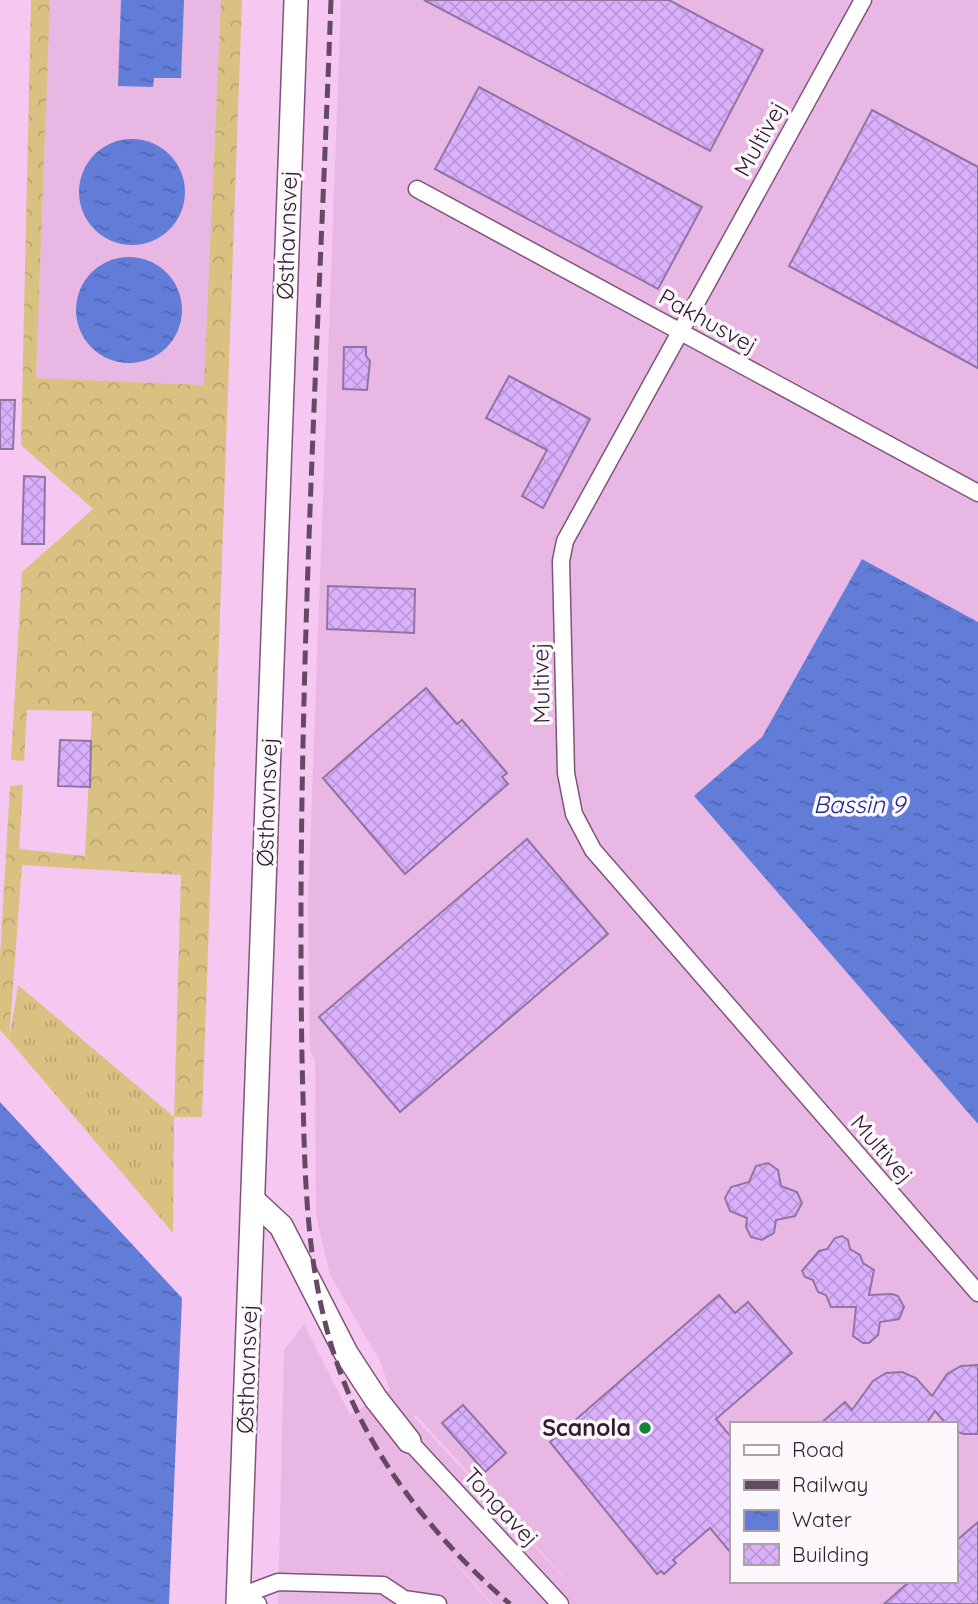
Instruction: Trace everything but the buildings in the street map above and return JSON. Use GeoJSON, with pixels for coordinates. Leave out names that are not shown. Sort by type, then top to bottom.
{"type":"FeatureCollection","features":[{"type":"Feature","properties":{"kind":"street","name":"Østhavnsvej"},"geometry":{"type":"LineString","coordinates":[[245,1602],[253,1199],[296,0]]}},
{"type":"Feature","properties":{"kind":"street","name":"Multivej"},"geometry":{"type":"LineString","coordinates":[[863,0],[565,541],[561,561],[566,773],[574,814],[593,850],[978,1293]]}},
{"type":"Feature","properties":{"kind":"street","name":"Pakhusvej"},"geometry":{"type":"LineString","coordinates":[[417,189],[978,493]]}},
{"type":"Feature","properties":{"kind":"street"},"geometry":{"type":"LineString","coordinates":[[253,1199],[281,1226],[346,1353],[376,1399],[409,1441]]}},
{"type":"Feature","properties":{"kind":"street","name":"Tongavej"},"geometry":{"type":"LineString","coordinates":[[409,1441],[560,1604]]}},
{"type":"Feature","properties":{"kind":"street"},"geometry":{"type":"LineString","coordinates":[[245,1602],[278,1582],[383,1585],[399,1601],[438,1604]]}},
{"type":"Feature","properties":{"kind":"shaded area"},"geometry":{"type":"Polygon","coordinates":[[[50,0],[221,0],[205,385],[36,378],[50,0]]]}},
{"type":"Feature","properties":{"kind":"shaded area"},"geometry":{"type":"Polygon","coordinates":[[[341,0],[978,0],[978,622],[862,559],[762,737],[694,796],[978,1124],[978,1604],[493,1604],[421,1524],[491,1604],[278,1604],[284,1350],[304,1324],[350,1415],[390,1390],[380,1361],[330,1275],[316,1215],[315,1059],[310,1051],[308,907],[341,0]],[[416,1415],[413,1416],[563,1577],[416,1415]]]}},
{"type":"Feature","properties":{"kind":"green space"},"geometry":{"type":"Polygon","coordinates":[[[31,0],[50,0],[36,378],[204,385],[221,0],[242,0],[202,1117],[174,1117],[181,875],[22,865],[9,1040],[0,1030],[0,957],[10,786],[23,785],[19,849],[85,856],[92,711],[27,710],[24,761],[11,760],[22,572],[93,509],[21,445],[31,0]]]}},
{"type":"Feature","properties":{"kind":"green space"},"geometry":{"type":"Polygon","coordinates":[[[18,985],[174,1117],[173,1233],[9,1040],[18,985]]]}},
{"type":"Feature","properties":{"kind":"water"},"geometry":{"type":"Polygon","coordinates":[[[121,0],[184,0],[181,78],[154,78],[153,87],[118,86],[121,0]]]}},
{"type":"Feature","properties":{"kind":"water"},"geometry":{"type":"Polygon","coordinates":[[[132,139],[152,143],[169,155],[181,172],[185,192],[181,212],[169,229],[152,241],[132,245],[112,241],[95,229],[83,212],[79,192],[83,172],[95,155],[112,143],[132,139]]]}},
{"type":"Feature","properties":{"kind":"water"},"geometry":{"type":"Polygon","coordinates":[[[129,257],[149,261],[166,273],[178,290],[182,310],[178,330],[166,347],[149,359],[129,363],[109,359],[92,347],[80,330],[76,310],[80,290],[92,273],[109,261],[129,257]]]}},
{"type":"Feature","properties":{"kind":"water","name":"Bassin 9"},"geometry":{"type":"Polygon","coordinates":[[[862,559],[978,622],[978,1124],[694,796],[762,737],[862,559]]]}},
{"type":"Feature","properties":{"kind":"water"},"geometry":{"type":"Polygon","coordinates":[[[0,1102],[182,1298],[169,1604],[0,1604],[0,1102]]]}},
{"type":"Feature","properties":{"kind":"railway"},"geometry":{"type":"LineString","coordinates":[[331,0],[308,565],[302,792],[302,1049],[309,1227],[325,1322],[347,1390],[364,1425],[383,1459],[429,1522],[454,1551],[510,1604]]}},
{"type":"Feature","properties":{"kind":"place","name":"Scanola"},"geometry":{"type":"Point","coordinates":[645,1428]}}]}
